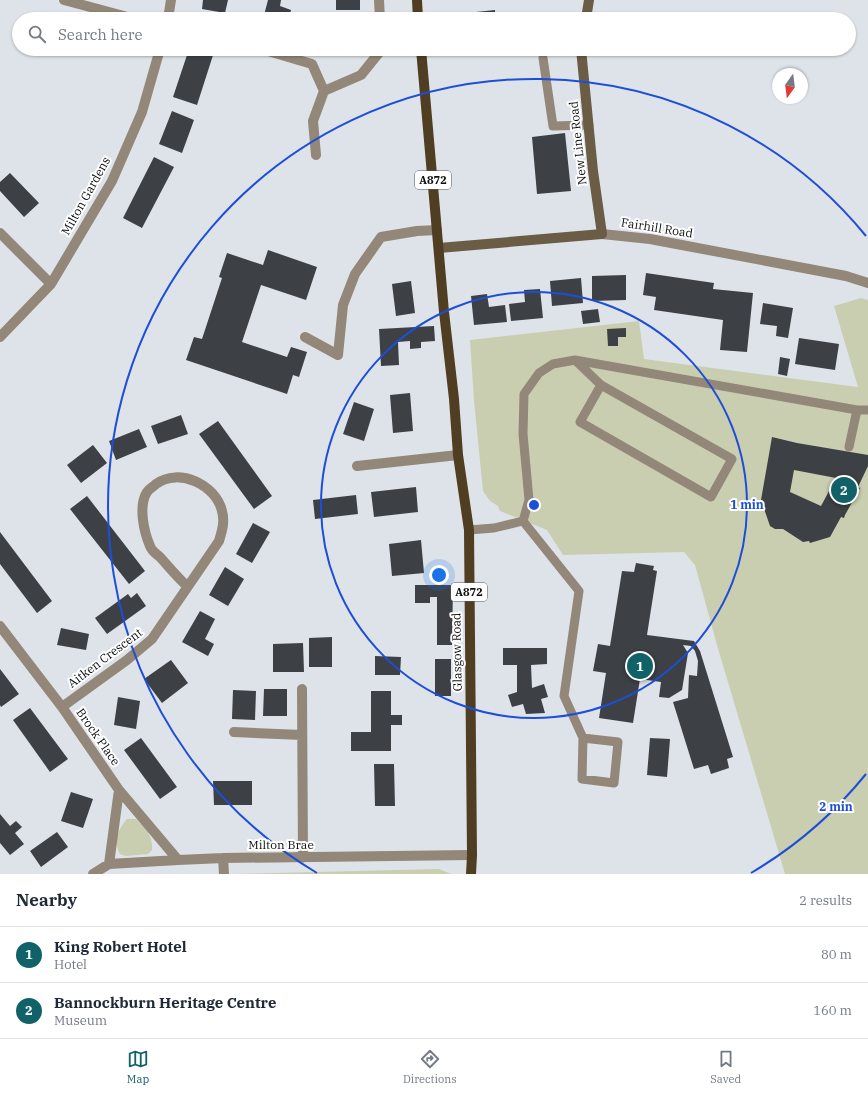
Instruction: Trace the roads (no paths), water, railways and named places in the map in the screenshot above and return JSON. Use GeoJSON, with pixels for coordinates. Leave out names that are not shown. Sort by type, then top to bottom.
{"type":"FeatureCollection","features":[{"type":"Feature","properties":{"kind":"main road"},"geometry":{"type":"LineString","coordinates":[[417,0],[418,12]]}},
{"type":"Feature","properties":{"kind":"main road","name":"A872"},"geometry":{"type":"LineString","coordinates":[[422,56],[439,248]]}},
{"type":"Feature","properties":{"kind":"main road","name":"Glasgow Road"},"geometry":{"type":"LineString","coordinates":[[439,248],[458,455],[469,530],[471,874]]}},
{"type":"Feature","properties":{"kind":"street"},"geometry":{"type":"LineString","coordinates":[[64,0],[109,12]]}},
{"type":"Feature","properties":{"kind":"street"},"geometry":{"type":"LineString","coordinates":[[169,12],[171,0]]}},
{"type":"Feature","properties":{"kind":"street"},"geometry":{"type":"LineString","coordinates":[[379,0],[380,12]]}},
{"type":"Feature","properties":{"kind":"street"},"geometry":{"type":"LineString","coordinates":[[587,12],[589,0]]}},
{"type":"Feature","properties":{"kind":"street","name":"Milton Gardens"},"geometry":{"type":"LineString","coordinates":[[0,337],[51,284],[112,181],[142,112],[158,56]]}},
{"type":"Feature","properties":{"kind":"street"},"geometry":{"type":"LineString","coordinates":[[285,56],[312,64],[324,91],[313,121],[316,155]]}},
{"type":"Feature","properties":{"kind":"street"},"geometry":{"type":"LineString","coordinates":[[324,91],[361,75],[376,56]]}},
{"type":"Feature","properties":{"kind":"street","name":"New Line Road"},"geometry":{"type":"LineString","coordinates":[[582,56],[593,171],[602,234]]}},
{"type":"Feature","properties":{"kind":"street"},"geometry":{"type":"LineString","coordinates":[[305,337],[338,355],[343,306],[355,274],[381,236],[437,230]]}},
{"type":"Feature","properties":{"kind":"street"},"geometry":{"type":"LineString","coordinates":[[0,234],[51,284]]}},
{"type":"Feature","properties":{"kind":"street","name":"Fairhill Road"},"geometry":{"type":"LineString","coordinates":[[439,248],[602,234],[650,239],[846,276],[868,283]]}},
{"type":"Feature","properties":{"kind":"street"},"geometry":{"type":"LineString","coordinates":[[357,466],[458,455]]}},
{"type":"Feature","properties":{"kind":"street","name":"Aitken Crescent"},"geometry":{"type":"LineString","coordinates":[[62,707],[127,660],[152,639],[219,541],[223,527],[222,511],[216,498],[206,487],[192,480],[174,478],[159,482],[147,491],[143,503],[142,514],[150,547],[173,573],[187,586]]}},
{"type":"Feature","properties":{"kind":"street","name":"Brock Place"},"geometry":{"type":"LineString","coordinates":[[0,626],[62,707],[119,790],[178,860]]}},
{"type":"Feature","properties":{"kind":"street"},"geometry":{"type":"LineString","coordinates":[[302,689],[303,858]]}},
{"type":"Feature","properties":{"kind":"street"},"geometry":{"type":"LineString","coordinates":[[234,732],[302,735]]}},
{"type":"Feature","properties":{"kind":"street"},"geometry":{"type":"LineString","coordinates":[[109,864],[119,790]]}},
{"type":"Feature","properties":{"kind":"street","name":"Milton Brae"},"geometry":{"type":"LineString","coordinates":[[93,874],[109,864],[178,860],[223,858],[472,856]]}},
{"type":"Feature","properties":{"kind":"street"},"geometry":{"type":"LineString","coordinates":[[223,858],[224,874]]}},
{"type":"Feature","properties":{"kind":"lane"},"geometry":{"type":"LineString","coordinates":[[543,58],[553,126],[589,125]]}},
{"type":"Feature","properties":{"kind":"lane"},"geometry":{"type":"LineString","coordinates":[[575,360],[602,385],[732,459],[711,497],[580,422],[602,385]]}},
{"type":"Feature","properties":{"kind":"lane"},"geometry":{"type":"LineString","coordinates":[[523,521],[529,500],[523,434],[524,394],[539,373],[553,364],[575,360],[857,410],[868,410]]}},
{"type":"Feature","properties":{"kind":"lane"},"geometry":{"type":"LineString","coordinates":[[849,447],[857,410]]}},
{"type":"Feature","properties":{"kind":"lane"},"geometry":{"type":"LineString","coordinates":[[469,530],[494,528],[523,521]]}},
{"type":"Feature","properties":{"kind":"lane"},"geometry":{"type":"LineString","coordinates":[[523,521],[579,591],[564,696],[583,738],[582,779],[614,783],[618,742],[583,738]]}},
{"type":"Feature","properties":{"kind":"place","name":"Bannockburn Heritage Centre"},"geometry":{"type":"Point","coordinates":[844,490]}},
{"type":"Feature","properties":{"kind":"place","name":"King Robert Hotel"},"geometry":{"type":"Point","coordinates":[640,666]}}]}
